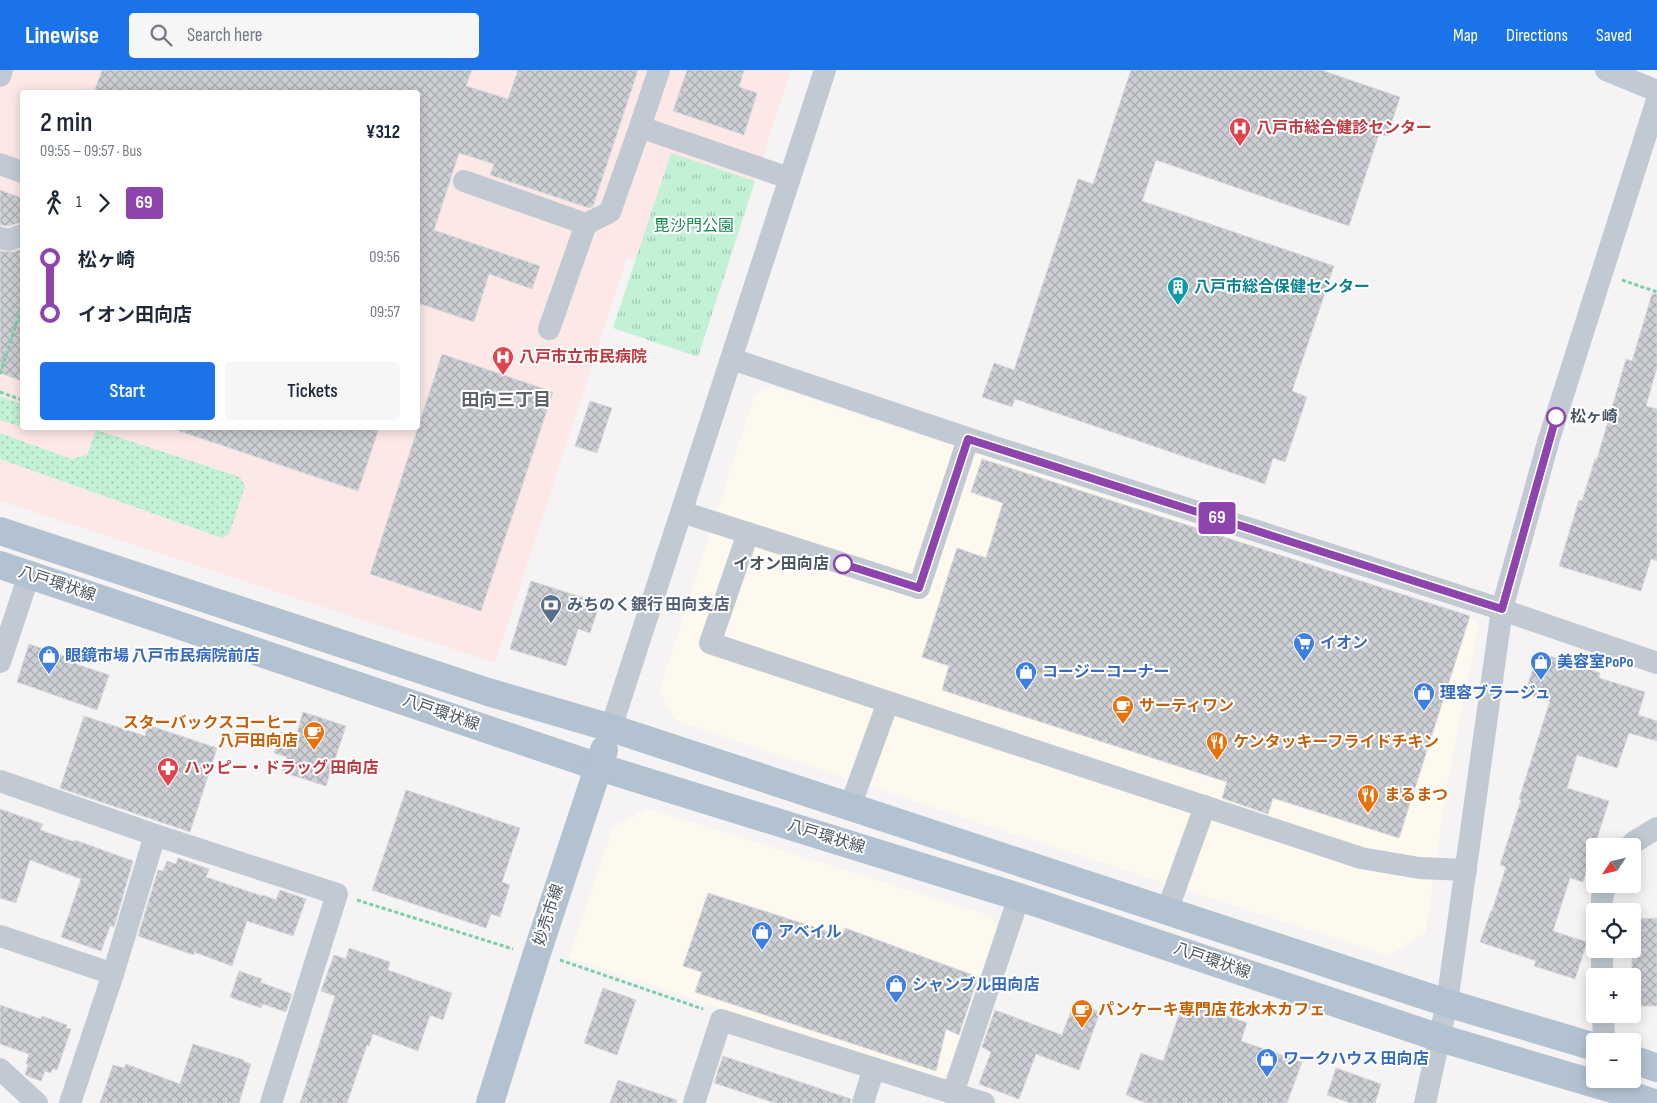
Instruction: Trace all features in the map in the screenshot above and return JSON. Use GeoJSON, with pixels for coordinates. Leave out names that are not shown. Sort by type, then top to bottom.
{"type":"FeatureCollection","features":[{"type":"Feature","properties":{"kind":"main road","name":"八戸環状線"},"geometry":{"type":"LineString","coordinates":[[0,531],[488,692],[611,728],[1447,1002],[1586,1044]]}},
{"type":"Feature","properties":{"kind":"main road","name":"八戸環状線"},"geometry":{"type":"LineString","coordinates":[[0,565],[599,767],[1019,897],[1609,1095],[1654,1103]]}},
{"type":"Feature","properties":{"kind":"main road","name":"妙売市線"},"geometry":{"type":"LineString","coordinates":[[490,1103],[611,728]]}},
{"type":"Feature","properties":{"kind":"main road"},"geometry":{"type":"LineString","coordinates":[[1641,1062],[1657,1068]]}},
{"type":"Feature","properties":{"kind":"street"},"geometry":{"type":"LineString","coordinates":[[0,76],[2,70]]}},
{"type":"Feature","properties":{"kind":"street"},"geometry":{"type":"LineString","coordinates":[[549,329],[586,224],[610,212],[659,70]]}},
{"type":"Feature","properties":{"kind":"street"},"geometry":{"type":"LineString","coordinates":[[611,728],[825,70]]}},
{"type":"Feature","properties":{"kind":"street"},"geometry":{"type":"LineString","coordinates":[[1606,70],[1657,91]]}},
{"type":"Feature","properties":{"kind":"street"},"geometry":{"type":"LineString","coordinates":[[1425,1103],[1447,1002],[1502,609],[1549,439],[1657,100]]}},
{"type":"Feature","properties":{"kind":"street"},"geometry":{"type":"LineString","coordinates":[[640,127],[789,178]]}},
{"type":"Feature","properties":{"kind":"street"},"geometry":{"type":"LineString","coordinates":[[0,164],[20,171]]}},
{"type":"Feature","properties":{"kind":"street"},"geometry":{"type":"LineString","coordinates":[[464,181],[586,224]]}},
{"type":"Feature","properties":{"kind":"street"},"geometry":{"type":"LineString","coordinates":[[0,238],[9,240],[20,236]]}},
{"type":"Feature","properties":{"kind":"street"},"geometry":{"type":"LineString","coordinates":[[732,359],[968,439],[1656,658]]}},
{"type":"Feature","properties":{"kind":"street"},"geometry":{"type":"LineString","coordinates":[[682,512],[919,588],[968,439]]}},
{"type":"Feature","properties":{"kind":"street"},"geometry":{"type":"LineString","coordinates":[[748,533],[710,643],[1361,858],[1419,868],[1466,870]]}},
{"type":"Feature","properties":{"kind":"street"},"geometry":{"type":"LineString","coordinates":[[0,662],[29,575]]}},
{"type":"Feature","properties":{"kind":"street"},"geometry":{"type":"LineString","coordinates":[[850,807],[888,702]]}},
{"type":"Feature","properties":{"kind":"street"},"geometry":{"type":"LineString","coordinates":[[0,781],[154,835],[337,894],[271,1103]]}},
{"type":"Feature","properties":{"kind":"street"},"geometry":{"type":"LineString","coordinates":[[1167,911],[1205,806]]}},
{"type":"Feature","properties":{"kind":"street"},"geometry":{"type":"LineString","coordinates":[[1641,838],[1657,828]]}},
{"type":"Feature","properties":{"kind":"street"},"geometry":{"type":"LineString","coordinates":[[70,1103],[113,974],[154,835]]}},
{"type":"Feature","properties":{"kind":"street"},"geometry":{"type":"LineString","coordinates":[[953,1093],[1019,897]]}},
{"type":"Feature","properties":{"kind":"street"},"geometry":{"type":"LineString","coordinates":[[0,936],[113,974]]}},
{"type":"Feature","properties":{"kind":"street"},"geometry":{"type":"LineString","coordinates":[[694,1103],[721,1020],[984,1103]]}},
{"type":"Feature","properties":{"kind":"street"},"geometry":{"type":"LineString","coordinates":[[863,1103],[874,1068]]}},
{"type":"Feature","properties":{"kind":"street"},"geometry":{"type":"LineString","coordinates":[[0,1069],[37,1103]]}},
{"type":"Feature","properties":{"kind":"path"},"geometry":{"type":"LineString","coordinates":[[1622,280],[1657,292]]}},
{"type":"Feature","properties":{"kind":"path"},"geometry":{"type":"LineString","coordinates":[[0,374],[20,312]]}},
{"type":"Feature","properties":{"kind":"path"},"geometry":{"type":"LineString","coordinates":[[0,392],[20,399]]}},
{"type":"Feature","properties":{"kind":"path"},"geometry":{"type":"LineString","coordinates":[[337,894],[516,950]]}},
{"type":"Feature","properties":{"kind":"path"},"geometry":{"type":"LineString","coordinates":[[559,960],[711,1012],[721,1020]]}},
{"type":"Feature","properties":{"kind":"shaded area","name":"八戸市立市民病院"},"geometry":{"type":"Polygon","coordinates":[[[0,70],[791,70],[755,181],[671,153],[637,260],[627,258],[495,663],[0,501],[0,70]]]}},
{"type":"Feature","properties":{"kind":"shaded area"},"geometry":{"type":"Polygon","coordinates":[[[772,386],[1471,616],[1478,627],[1446,791],[1426,932],[1389,956],[979,823],[676,721],[659,692],[755,394],[772,386]]]}},
{"type":"Feature","properties":{"kind":"shaded area"},"geometry":{"type":"Polygon","coordinates":[[[647,808],[991,916],[999,929],[951,1071],[938,1081],[569,958],[613,827],[647,808]]]}},
{"type":"Feature","properties":{"kind":"green space","name":"毘沙門公園"},"geometry":{"type":"Polygon","coordinates":[[[671,153],[755,181],[698,357],[613,328],[671,153]]]}},
{"type":"Feature","properties":{"kind":"green space"},"geometry":{"type":"Polygon","coordinates":[[[0,396],[20,403],[20,426],[0,420],[0,396]]]}},
{"type":"Feature","properties":{"kind":"green space"},"geometry":{"type":"Polygon","coordinates":[[[96,430],[240,477],[245,486],[229,535],[222,538],[0,459],[0,433],[71,459],[87,455],[96,430]]]}},
{"type":"Feature","properties":{"kind":"building"},"geometry":{"type":"Polygon","coordinates":[[[102,70],[472,70],[466,86],[508,99],[518,70],[638,70],[593,206],[589,208],[490,175],[494,164],[459,153],[434,230],[540,266],[532,289],[489,274],[474,322],[420,304],[420,90],[95,90],[102,70]]]}},
{"type":"Feature","properties":{"kind":"building"},"geometry":{"type":"Polygon","coordinates":[[[687,70],[744,70],[739,87],[757,93],[744,135],[673,111],[687,70]]]}},
{"type":"Feature","properties":{"kind":"building","name":"八戸市総合保健センター"},"geometry":{"type":"Polygon","coordinates":[[[1131,70],[1321,70],[1400,97],[1387,136],[1379,134],[1349,226],[1156,160],[1142,201],[1334,266],[1292,391],[1307,397],[1285,462],[1273,458],[1265,484],[1015,399],[1012,407],[982,397],[994,363],[1014,370],[1078,179],[1093,184],[1131,70]]]}},
{"type":"Feature","properties":{"kind":"building"},"geometry":{"type":"Polygon","coordinates":[[[0,190],[20,197],[20,223],[8,226],[0,225],[0,190]]]}},
{"type":"Feature","properties":{"kind":"building"},"geometry":{"type":"Polygon","coordinates":[[[20,250],[20,380],[0,373],[0,251],[13,252],[20,250]]]}},
{"type":"Feature","properties":{"kind":"building"},"geometry":{"type":"Polygon","coordinates":[[[1652,294],[1657,294],[1657,367],[1646,406],[1657,409],[1657,561],[1651,559],[1641,591],[1559,566],[1579,500],[1582,501],[1595,459],[1597,459],[1626,359],[1632,361],[1652,294]]]}},
{"type":"Feature","properties":{"kind":"building"},"geometry":{"type":"Polygon","coordinates":[[[442,354],[553,392],[481,611],[370,574],[417,430],[420,430],[420,421],[442,354]]]}},
{"type":"Feature","properties":{"kind":"building"},"geometry":{"type":"Polygon","coordinates":[[[590,401],[612,408],[597,453],[575,446],[590,401]]]}},
{"type":"Feature","properties":{"kind":"building"},"geometry":{"type":"Polygon","coordinates":[[[179,430],[378,430],[358,491],[179,430]]]}},
{"type":"Feature","properties":{"kind":"building"},"geometry":{"type":"Polygon","coordinates":[[[982,459],[1470,616],[1399,838],[1273,798],[1268,814],[1222,798],[1227,782],[942,690],[949,666],[922,657],[957,548],[986,558],[1003,503],[971,492],[982,459]]]}},
{"type":"Feature","properties":{"kind":"building"},"geometry":{"type":"Polygon","coordinates":[[[531,581],[600,603],[590,633],[578,629],[566,666],[510,649],[531,581]]]}},
{"type":"Feature","properties":{"kind":"building"},"geometry":{"type":"Polygon","coordinates":[[[29,644],[78,661],[76,664],[109,675],[97,710],[17,682],[29,644]]]}},
{"type":"Feature","properties":{"kind":"building"},"geometry":{"type":"Polygon","coordinates":[[[1538,652],[1600,673],[1599,678],[1645,692],[1638,715],[1657,721],[1657,741],[1629,733],[1617,768],[1577,755],[1567,788],[1609,801],[1597,838],[1586,838],[1586,873],[1583,882],[1570,878],[1553,931],[1586,942],[1575,979],[1534,966],[1536,961],[1480,942],[1506,867],[1500,865],[1550,701],[1525,694],[1538,652]]]}},
{"type":"Feature","properties":{"kind":"building"},"geometry":{"type":"Polygon","coordinates":[[[303,712],[346,726],[326,786],[282,772],[287,757],[274,753],[281,732],[294,736],[295,732],[297,733],[303,712]]]}},
{"type":"Feature","properties":{"kind":"building"},"geometry":{"type":"Polygon","coordinates":[[[84,716],[145,736],[148,725],[217,748],[190,832],[60,788],[84,716]]]}},
{"type":"Feature","properties":{"kind":"building"},"geometry":{"type":"Polygon","coordinates":[[[406,790],[520,828],[502,882],[510,885],[500,917],[491,914],[486,928],[372,890],[406,790]]]}},
{"type":"Feature","properties":{"kind":"building"},"geometry":{"type":"Polygon","coordinates":[[[0,809],[43,824],[40,830],[75,842],[75,840],[133,861],[114,927],[110,926],[101,951],[61,937],[81,879],[30,860],[16,903],[0,898],[0,809]]]}},
{"type":"Feature","properties":{"kind":"building"},"geometry":{"type":"Polygon","coordinates":[[[178,858],[209,869],[206,877],[262,896],[276,900],[280,890],[306,899],[293,936],[247,921],[232,966],[194,952],[194,955],[138,936],[158,870],[163,871],[167,861],[176,864],[178,858]]]}},
{"type":"Feature","properties":{"kind":"building"},"geometry":{"type":"Polygon","coordinates":[[[708,893],[842,936],[845,928],[978,977],[959,1035],[946,1029],[936,1071],[695,992],[702,972],[683,966],[708,893]]]}},
{"type":"Feature","properties":{"kind":"building"},"geometry":{"type":"Polygon","coordinates":[[[1657,918],[1657,1006],[1641,1006],[1641,968],[1632,968],[1632,958],[1641,958],[1641,919],[1657,918]]]}},
{"type":"Feature","properties":{"kind":"building"},"geometry":{"type":"Polygon","coordinates":[[[349,948],[390,962],[388,970],[452,993],[443,1020],[430,1015],[418,1051],[373,1034],[369,1046],[367,1045],[347,1103],[300,1103],[335,996],[321,991],[334,955],[346,959],[349,948]]]}},
{"type":"Feature","properties":{"kind":"building"},"geometry":{"type":"Polygon","coordinates":[[[239,971],[262,979],[260,982],[292,994],[286,1012],[263,1004],[261,1008],[230,997],[239,971]]]}},
{"type":"Feature","properties":{"kind":"building"},"geometry":{"type":"Polygon","coordinates":[[[603,988],[636,1000],[617,1055],[584,1043],[603,988]]]}},
{"type":"Feature","properties":{"kind":"building"},"geometry":{"type":"Polygon","coordinates":[[[1184,1000],[1247,1023],[1241,1041],[1302,1062],[1287,1103],[1146,1103],[1126,1095],[1141,1053],[1163,1061],[1184,1000]]]}},
{"type":"Feature","properties":{"kind":"building"},"geometry":{"type":"Polygon","coordinates":[[[1074,1003],[1100,1012],[1079,1070],[1036,1054],[1019,1099],[979,1084],[991,1052],[982,1047],[995,1010],[1062,1035],[1074,1003]]]}},
{"type":"Feature","properties":{"kind":"building"},"geometry":{"type":"Polygon","coordinates":[[[0,1005],[41,1019],[42,1016],[67,1025],[66,1028],[71,1029],[57,1070],[52,1069],[51,1073],[45,1071],[41,1081],[25,1074],[29,1054],[0,1044],[0,1005]]]}},
{"type":"Feature","properties":{"kind":"building"},"geometry":{"type":"Polygon","coordinates":[[[193,1044],[251,1064],[239,1103],[100,1103],[113,1065],[124,1068],[126,1064],[180,1084],[193,1044]]]}},
{"type":"Feature","properties":{"kind":"building"},"geometry":{"type":"Polygon","coordinates":[[[723,1056],[851,1099],[850,1103],[775,1103],[714,1083],[723,1056]]]}},
{"type":"Feature","properties":{"kind":"building"},"geometry":{"type":"Polygon","coordinates":[[[1336,1068],[1381,1084],[1375,1103],[1350,1103],[1327,1095],[1336,1068]]]}},
{"type":"Feature","properties":{"kind":"building"},"geometry":{"type":"Polygon","coordinates":[[[618,1080],[677,1100],[676,1103],[610,1103],[618,1080]]]}},
{"type":"Feature","properties":{"kind":"bus line","name":"69"},"geometry":{"type":"LineString","coordinates":[[843,564],[919,588],[968,439],[1502,609],[1556,417]]}},
{"type":"Feature","properties":{"kind":"place","name":"八戸市総合健診センター"},"geometry":{"type":"Point","coordinates":[1240,147]}},
{"type":"Feature","properties":{"kind":"place","name":"八戸市総合保健センター"},"geometry":{"type":"Point","coordinates":[1178,306]}},
{"type":"Feature","properties":{"kind":"place","name":"八戸市立市民病院"},"geometry":{"type":"Point","coordinates":[503,376]}},
{"type":"Feature","properties":{"kind":"place","name":"松ヶ崎"},"geometry":{"type":"Point","coordinates":[1556,417]}},
{"type":"Feature","properties":{"kind":"place","name":"イオン田向店"},"geometry":{"type":"Point","coordinates":[843,564]}},
{"type":"Feature","properties":{"kind":"place","name":"みちのく銀行 田向支店"},"geometry":{"type":"Point","coordinates":[551,624]}},
{"type":"Feature","properties":{"kind":"place","name":"イオン"},"geometry":{"type":"Point","coordinates":[1304,662]}},
{"type":"Feature","properties":{"kind":"place","name":"眼鏡市場 八戸市民病院前店"},"geometry":{"type":"Point","coordinates":[49,675]}},
{"type":"Feature","properties":{"kind":"place","name":"美容室PoPo"},"geometry":{"type":"Point","coordinates":[1541,681]}},
{"type":"Feature","properties":{"kind":"place","name":"コージーコーナー"},"geometry":{"type":"Point","coordinates":[1026,691]}},
{"type":"Feature","properties":{"kind":"place","name":"理容ブラージュ"},"geometry":{"type":"Point","coordinates":[1424,712]}},
{"type":"Feature","properties":{"kind":"place","name":"サーティワン"},"geometry":{"type":"Point","coordinates":[1123,725]}},
{"type":"Feature","properties":{"kind":"place","name":"スターバックスコーヒー 八戸田向店"},"geometry":{"type":"Point","coordinates":[314,751]}},
{"type":"Feature","properties":{"kind":"place","name":"ケンタッキーフライドチキン"},"geometry":{"type":"Point","coordinates":[1217,761]}},
{"type":"Feature","properties":{"kind":"place","name":"ハッピー・ドラッグ 田向店"},"geometry":{"type":"Point","coordinates":[168,787]}},
{"type":"Feature","properties":{"kind":"place","name":"まるまつ"},"geometry":{"type":"Point","coordinates":[1368,814]}},
{"type":"Feature","properties":{"kind":"place","name":"アベイル"},"geometry":{"type":"Point","coordinates":[762,951]}},
{"type":"Feature","properties":{"kind":"place","name":"シャンブル田向店"},"geometry":{"type":"Point","coordinates":[896,1004]}},
{"type":"Feature","properties":{"kind":"place","name":"パンケーキ専門店 花水木カフェ"},"geometry":{"type":"Point","coordinates":[1082,1029]}},
{"type":"Feature","properties":{"kind":"place","name":"ワークハウス 田向店"},"geometry":{"type":"Point","coordinates":[1267,1078]}},
{"type":"Feature","properties":{"kind":"district","name":"田向三丁目"},"geometry":{"type":"Point","coordinates":[506,400]}}]}
